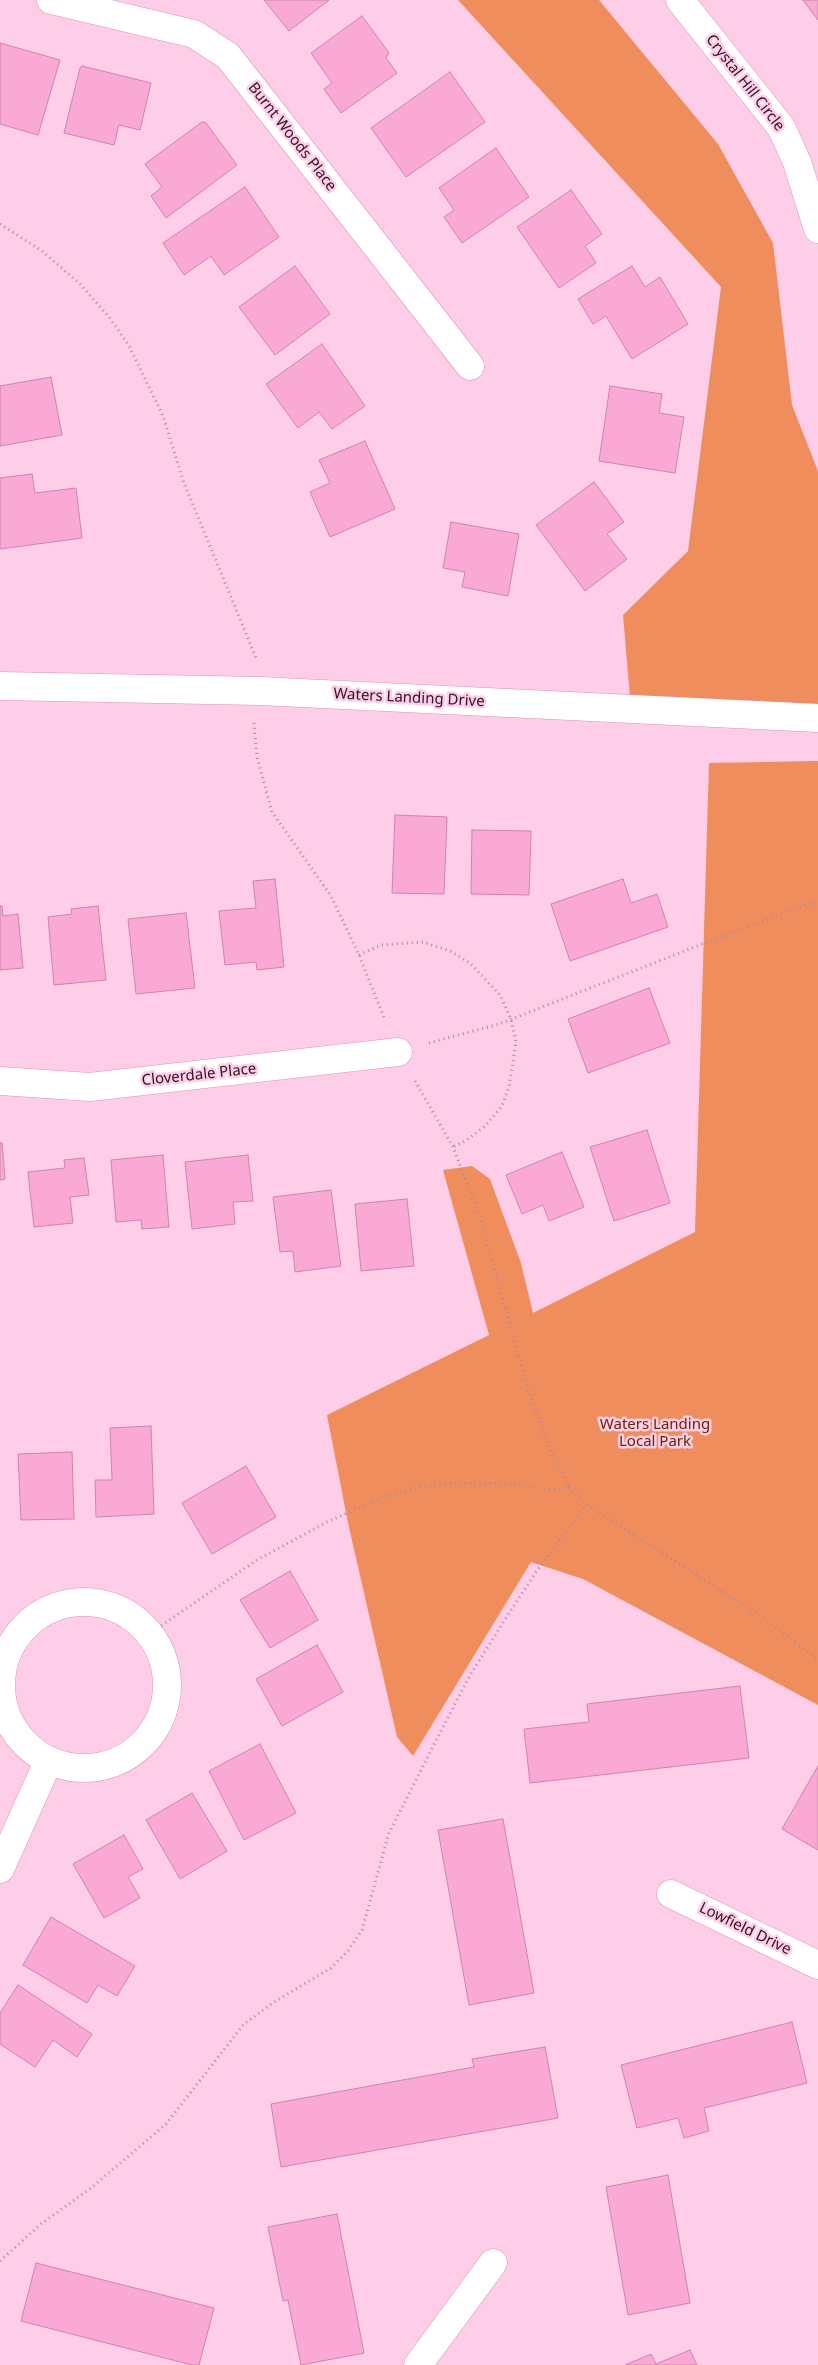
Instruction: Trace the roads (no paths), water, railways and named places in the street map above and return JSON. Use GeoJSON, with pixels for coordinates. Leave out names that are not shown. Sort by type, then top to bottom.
{"type":"FeatureCollection","features":[{"type":"Feature","properties":{"kind":"street","name":"Burnt Woods Place"},"geometry":{"type":"LineString","coordinates":[[52,0],[194,34],[228,56],[470,366]]}},
{"type":"Feature","properties":{"kind":"street","name":"Crystal Hill Circle"},"geometry":{"type":"LineString","coordinates":[[680,0],[781,126],[797,162],[818,229]]}},
{"type":"Feature","properties":{"kind":"street","name":"Waters Landing Drive"},"geometry":{"type":"LineString","coordinates":[[0,686],[260,691],[818,718]]}},
{"type":"Feature","properties":{"kind":"street","name":"Cloverdale Place"},"geometry":{"type":"LineString","coordinates":[[0,1081],[90,1087],[398,1052]]}},
{"type":"Feature","properties":{"kind":"street"},"geometry":{"type":"LineString","coordinates":[[87,1601],[113,1607],[136,1620],[149,1634],[154,1640],[165,1664],[167,1690],[161,1717],[147,1739],[126,1756],[102,1766],[75,1768],[49,1760],[28,1746],[12,1727],[3,1703],[1,1678],[7,1653],[20,1632],[38,1615],[62,1604],[87,1601]]}},
{"type":"Feature","properties":{"kind":"street"},"geometry":{"type":"LineString","coordinates":[[0,1869],[49,1760]]}},
{"type":"Feature","properties":{"kind":"street","name":"Lowfield Drive"},"geometry":{"type":"LineString","coordinates":[[671,1894],[818,1965]]}},
{"type":"Feature","properties":{"kind":"street"},"geometry":{"type":"LineString","coordinates":[[418,2365],[493,2263]]}},
{"type":"Feature","properties":{"kind":"park label","name":"Waters Landing Local Park"},"geometry":{"type":"Point","coordinates":[655,1434]}}]}
